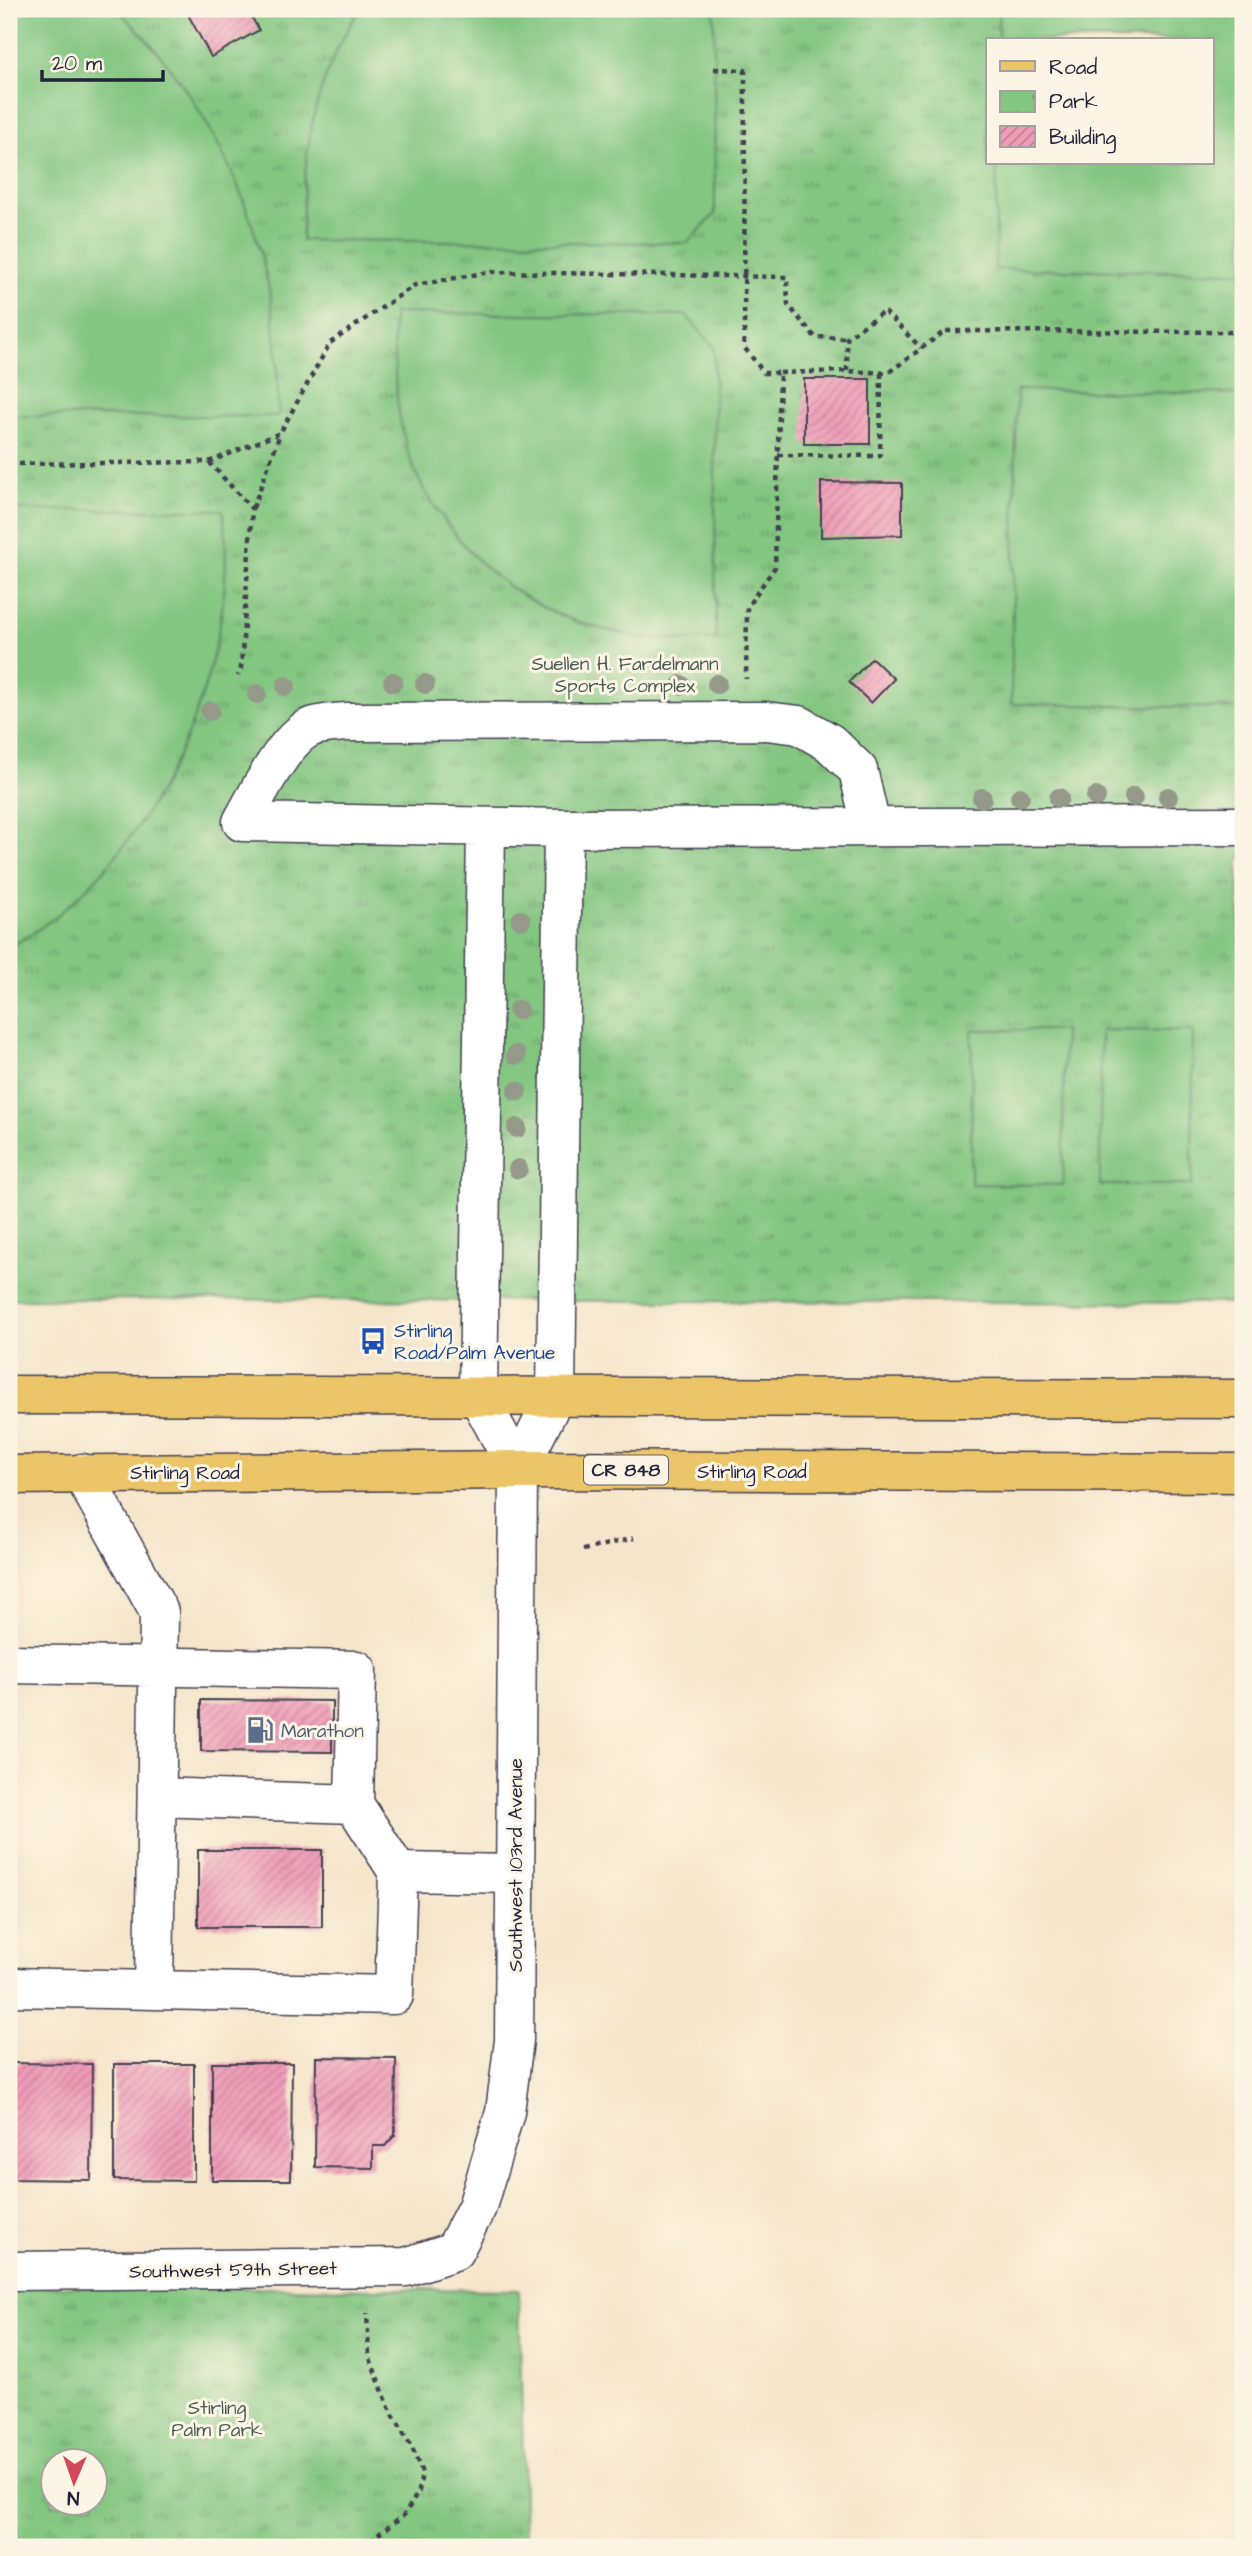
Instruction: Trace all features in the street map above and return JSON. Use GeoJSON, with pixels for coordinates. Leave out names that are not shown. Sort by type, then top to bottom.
{"type":"FeatureCollection","features":[{"type":"Feature","properties":{"kind":"main road"},"geometry":{"type":"LineString","coordinates":[[9,1395],[1243,1399]]}},
{"type":"Feature","properties":{"kind":"main road","name":"Stirling Road"},"geometry":{"type":"LineString","coordinates":[[9,1475],[519,1469],[1243,1473]]}},
{"type":"Feature","properties":{"kind":"street"},"geometry":{"type":"LineString","coordinates":[[871,827],[858,770],[830,743],[799,725],[766,721],[328,724],[309,729],[294,741],[278,760],[242,822],[486,828],[563,828],[1243,826]]}},
{"type":"Feature","properties":{"kind":"street"},"geometry":{"type":"LineString","coordinates":[[486,828],[478,1396],[519,1469]]}},
{"type":"Feature","properties":{"kind":"street"},"geometry":{"type":"LineString","coordinates":[[519,1469],[556,1395],[563,828]]}},
{"type":"Feature","properties":{"kind":"street","name":"Southwest 103rd Avenue"},"geometry":{"type":"LineString","coordinates":[[454,2251],[477,2207],[505,2112],[514,2040],[519,1469]]}},
{"type":"Feature","properties":{"kind":"street"},"geometry":{"type":"LineString","coordinates":[[82,1473],[159,1612],[154,1990]]}},
{"type":"Feature","properties":{"kind":"street"},"geometry":{"type":"LineString","coordinates":[[9,1664],[357,1670],[354,1804],[398,1872],[394,1995],[9,1987]]}},
{"type":"Feature","properties":{"kind":"street"},"geometry":{"type":"LineString","coordinates":[[157,1797],[354,1804]]}},
{"type":"Feature","properties":{"kind":"street"},"geometry":{"type":"LineString","coordinates":[[398,1872],[515,1874]]}},
{"type":"Feature","properties":{"kind":"street","name":"Southwest 59th Street"},"geometry":{"type":"LineString","coordinates":[[9,2271],[407,2267],[454,2251]]}},
{"type":"Feature","properties":{"kind":"path"},"geometry":{"type":"LineString","coordinates":[[714,69],[745,69],[742,276],[744,347],[764,373],[888,373],[945,331],[1243,332]]}},
{"type":"Feature","properties":{"kind":"path"},"geometry":{"type":"LineString","coordinates":[[238,676],[241,668],[252,509],[280,433],[330,342],[415,285],[490,272],[787,277],[788,305],[815,337],[847,338],[884,311],[921,348]]}},
{"type":"Feature","properties":{"kind":"path"},"geometry":{"type":"LineString","coordinates":[[847,338],[847,371]]}},
{"type":"Feature","properties":{"kind":"path"},"geometry":{"type":"LineString","coordinates":[[746,679],[747,607],[775,567],[779,373]]}},
{"type":"Feature","properties":{"kind":"path"},"geometry":{"type":"LineString","coordinates":[[778,455],[880,456],[881,373]]}},
{"type":"Feature","properties":{"kind":"path"},"geometry":{"type":"LineString","coordinates":[[9,464],[209,462],[280,433]]}},
{"type":"Feature","properties":{"kind":"path"},"geometry":{"type":"LineString","coordinates":[[209,462],[252,509]]}},
{"type":"Feature","properties":{"kind":"path"},"geometry":{"type":"LineString","coordinates":[[583,1550],[634,1538]]}},
{"type":"Feature","properties":{"kind":"path"},"geometry":{"type":"LineString","coordinates":[[362,2547],[405,2514],[419,2491],[422,2473],[413,2449],[389,2407],[369,2356],[367,2313]]}},
{"type":"Feature","properties":{"kind":"green space","name":"Suellen H. Fardelmann Sports Complex"},"geometry":{"type":"Polygon","coordinates":[[[9,9],[1243,9],[1243,858],[1238,859],[1243,1067],[1243,1303],[9,1299],[9,9]]]}},
{"type":"Feature","properties":{"kind":"green space"},"geometry":{"type":"Polygon","coordinates":[[[9,9],[117,9],[170,68],[193,100],[231,171],[259,246],[273,317],[278,416],[9,416],[9,9]]]}},
{"type":"Feature","properties":{"kind":"green space"},"geometry":{"type":"Polygon","coordinates":[[[360,9],[714,9],[715,214],[687,243],[302,240],[308,148],[320,92],[343,37],[360,9]]]}},
{"type":"Feature","properties":{"kind":"green space"},"geometry":{"type":"Polygon","coordinates":[[[999,9],[1243,9],[1243,272],[995,269],[997,164],[1214,164],[1214,38],[998,38],[999,9]]]}},
{"type":"Feature","properties":{"kind":"green space"},"geometry":{"type":"Polygon","coordinates":[[[393,313],[686,315],[714,347],[716,639],[635,636],[597,628],[560,615],[527,598],[495,576],[467,548],[425,492],[405,443],[397,400],[393,313]]]}},
{"type":"Feature","properties":{"kind":"green space"},"geometry":{"type":"Polygon","coordinates":[[[1017,390],[1243,394],[1243,708],[1011,704],[1017,390]]]}},
{"type":"Feature","properties":{"kind":"green space"},"geometry":{"type":"Polygon","coordinates":[[[9,510],[223,510],[226,570],[218,633],[201,697],[176,759],[144,817],[104,869],[59,913],[9,947],[9,510]]]}},
{"type":"Feature","properties":{"kind":"green space"},"geometry":{"type":"Polygon","coordinates":[[[972,1030],[1064,1030],[1063,1185],[971,1184],[972,1030]]]}},
{"type":"Feature","properties":{"kind":"green space"},"geometry":{"type":"Polygon","coordinates":[[[1101,1030],[1193,1031],[1192,1185],[1100,1185],[1101,1030]]]}},
{"type":"Feature","properties":{"kind":"green space","name":"Stirling Palm Park"},"geometry":{"type":"Polygon","coordinates":[[[9,2286],[519,2290],[525,2547],[9,2547],[9,2286]]]}},
{"type":"Feature","properties":{"kind":"building"},"geometry":{"type":"Polygon","coordinates":[[[185,9],[247,9],[259,30],[211,57],[185,9]]]}},
{"type":"Feature","properties":{"kind":"building"},"geometry":{"type":"Polygon","coordinates":[[[804,379],[870,379],[870,444],[804,444],[804,379]]]}},
{"type":"Feature","properties":{"kind":"building"},"geometry":{"type":"Polygon","coordinates":[[[821,482],[902,483],[902,535],[821,537],[821,482]]]}},
{"type":"Feature","properties":{"kind":"building"},"geometry":{"type":"Polygon","coordinates":[[[872,658],[894,679],[871,703],[849,682],[872,658]]]}},
{"type":"Feature","properties":{"kind":"building"},"geometry":{"type":"Polygon","coordinates":[[[201,1700],[332,1701],[332,1752],[201,1751],[201,1700]]]}},
{"type":"Feature","properties":{"kind":"building"},"geometry":{"type":"Polygon","coordinates":[[[198,1850],[322,1850],[322,1927],[198,1927],[198,1850]]]}},
{"type":"Feature","properties":{"kind":"building"},"geometry":{"type":"Polygon","coordinates":[[[316,2057],[396,2058],[395,2135],[385,2146],[373,2146],[373,2168],[315,2167],[316,2057]]]}},
{"type":"Feature","properties":{"kind":"building"},"geometry":{"type":"Polygon","coordinates":[[[12,2063],[92,2064],[91,2180],[11,2179],[12,2063]]]}},
{"type":"Feature","properties":{"kind":"building"},"geometry":{"type":"Polygon","coordinates":[[[212,2063],[292,2063],[291,2180],[212,2180],[212,2063]]]}},
{"type":"Feature","properties":{"kind":"building"},"geometry":{"type":"Polygon","coordinates":[[[114,2064],[194,2064],[194,2181],[114,2180],[114,2064]]]}},
{"type":"Feature","properties":{"kind":"place","name":"Stirling Road/Palm Avenue"},"geometry":{"type":"Point","coordinates":[373,1341]}},
{"type":"Feature","properties":{"kind":"place","name":"Marathon"},"geometry":{"type":"Point","coordinates":[260,1730]}}]}
